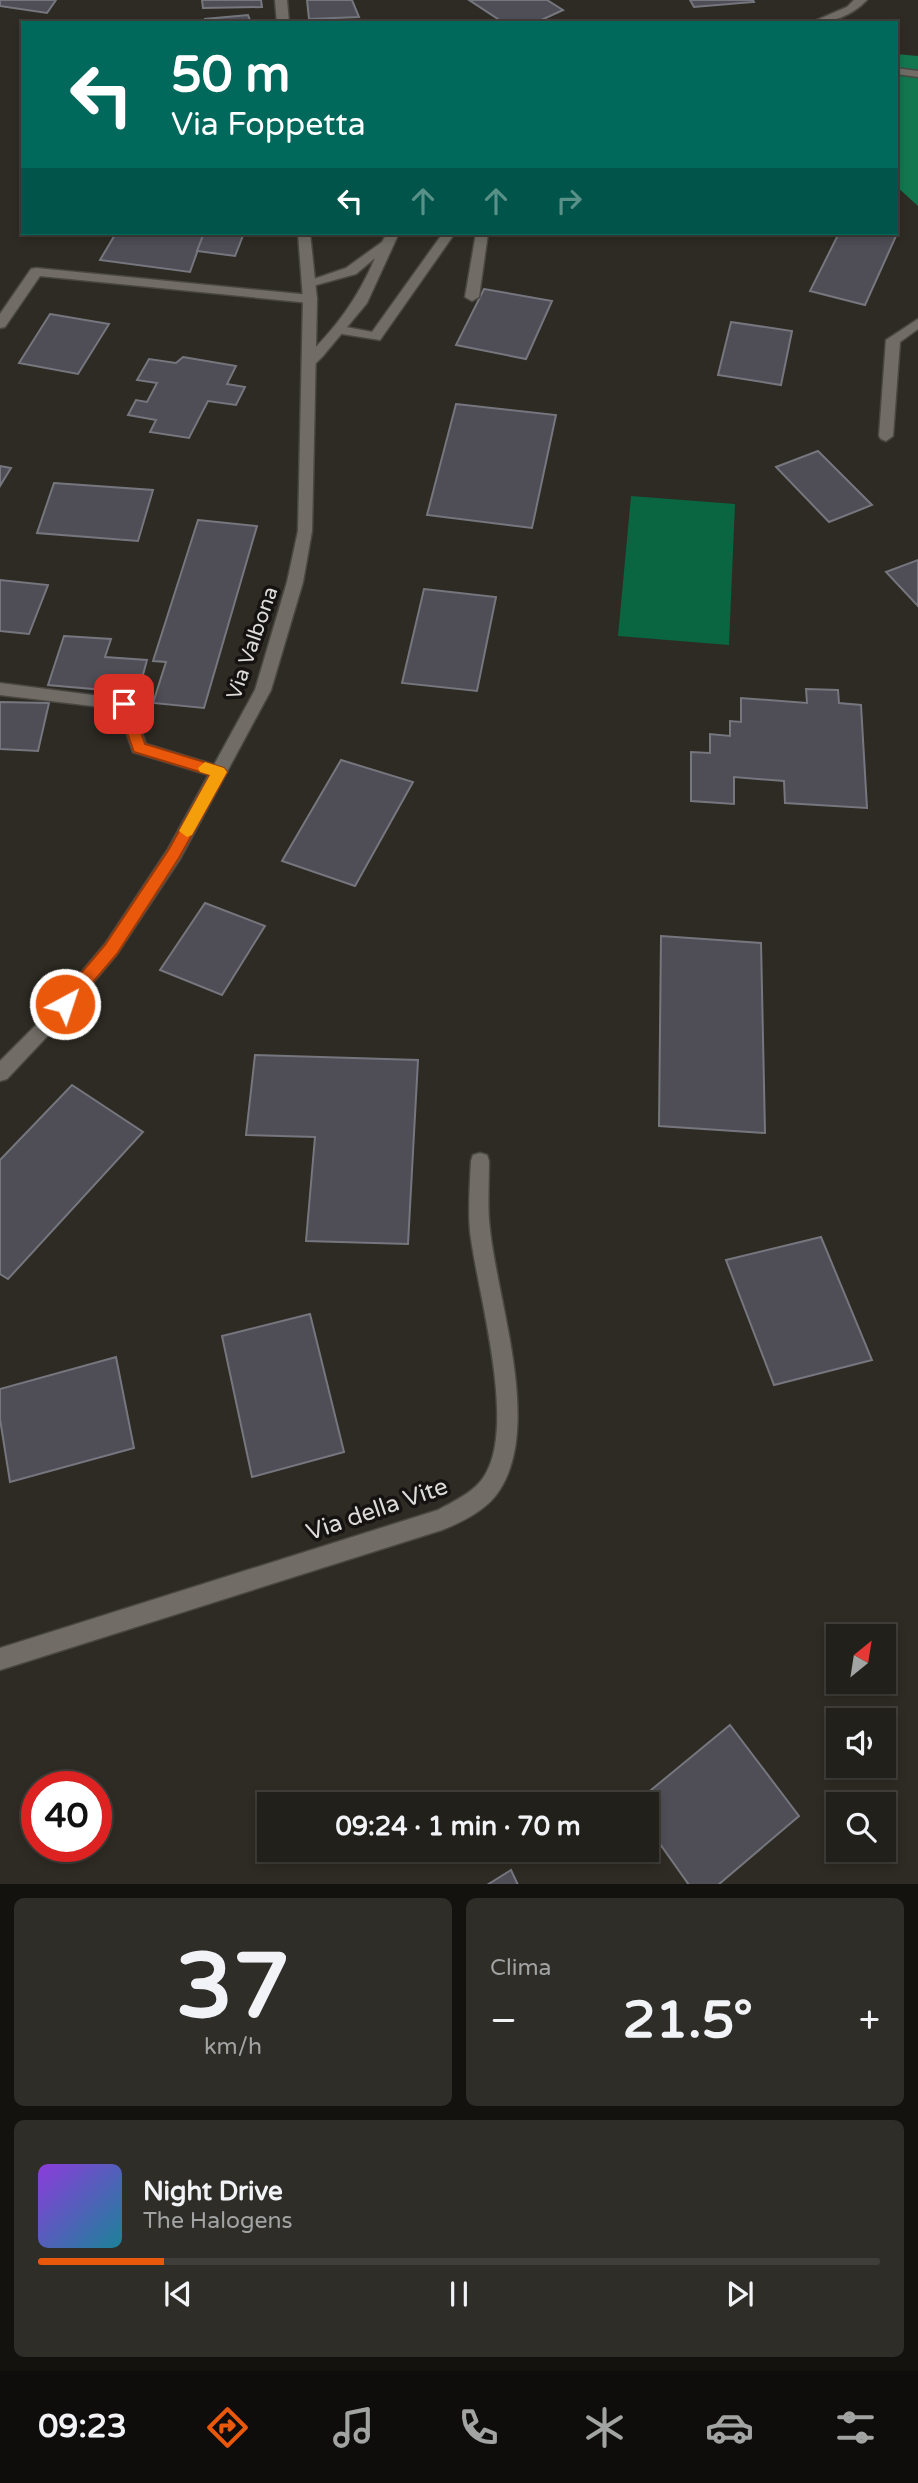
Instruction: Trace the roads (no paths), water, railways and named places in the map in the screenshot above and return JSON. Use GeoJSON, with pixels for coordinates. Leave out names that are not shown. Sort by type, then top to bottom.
{"type":"FeatureCollection","features":[{"type":"Feature","properties":{"kind":"street"},"geometry":{"type":"LineString","coordinates":[[281,0],[283,21]]}},
{"type":"Feature","properties":{"kind":"street"},"geometry":{"type":"LineString","coordinates":[[820,21],[851,9],[861,0]]}},
{"type":"Feature","properties":{"kind":"street"},"geometry":{"type":"LineString","coordinates":[[898,71],[918,74]]}},
{"type":"Feature","properties":{"kind":"street","name":"Via Valbona"},"geometry":{"type":"LineString","coordinates":[[0,1073],[49,1023],[111,949],[174,854],[263,690],[295,582],[305,531],[310,291],[304,235]]}},
{"type":"Feature","properties":{"kind":"street"},"geometry":{"type":"LineString","coordinates":[[341,330],[375,337],[448,235]]}},
{"type":"Feature","properties":{"kind":"street"},"geometry":{"type":"LineString","coordinates":[[472,297],[482,235]]}},
{"type":"Feature","properties":{"kind":"street"},"geometry":{"type":"LineString","coordinates":[[0,324],[36,272],[310,291],[351,271],[391,237]]}},
{"type":"Feature","properties":{"kind":"street"},"geometry":{"type":"LineString","coordinates":[[310,361],[341,330],[367,291],[391,237]]}},
{"type":"Feature","properties":{"kind":"street"},"geometry":{"type":"LineString","coordinates":[[886,436],[893,340],[918,323]]}},
{"type":"Feature","properties":{"kind":"street"},"geometry":{"type":"LineString","coordinates":[[0,689],[124,704],[139,748],[219,772]]}},
{"type":"Feature","properties":{"kind":"street","name":"Via della Vite"},"geometry":{"type":"LineString","coordinates":[[0,1659],[442,1519],[476,1500],[493,1482],[503,1457],[506,1429],[505,1389],[480,1229],[480,1161]]}}]}
